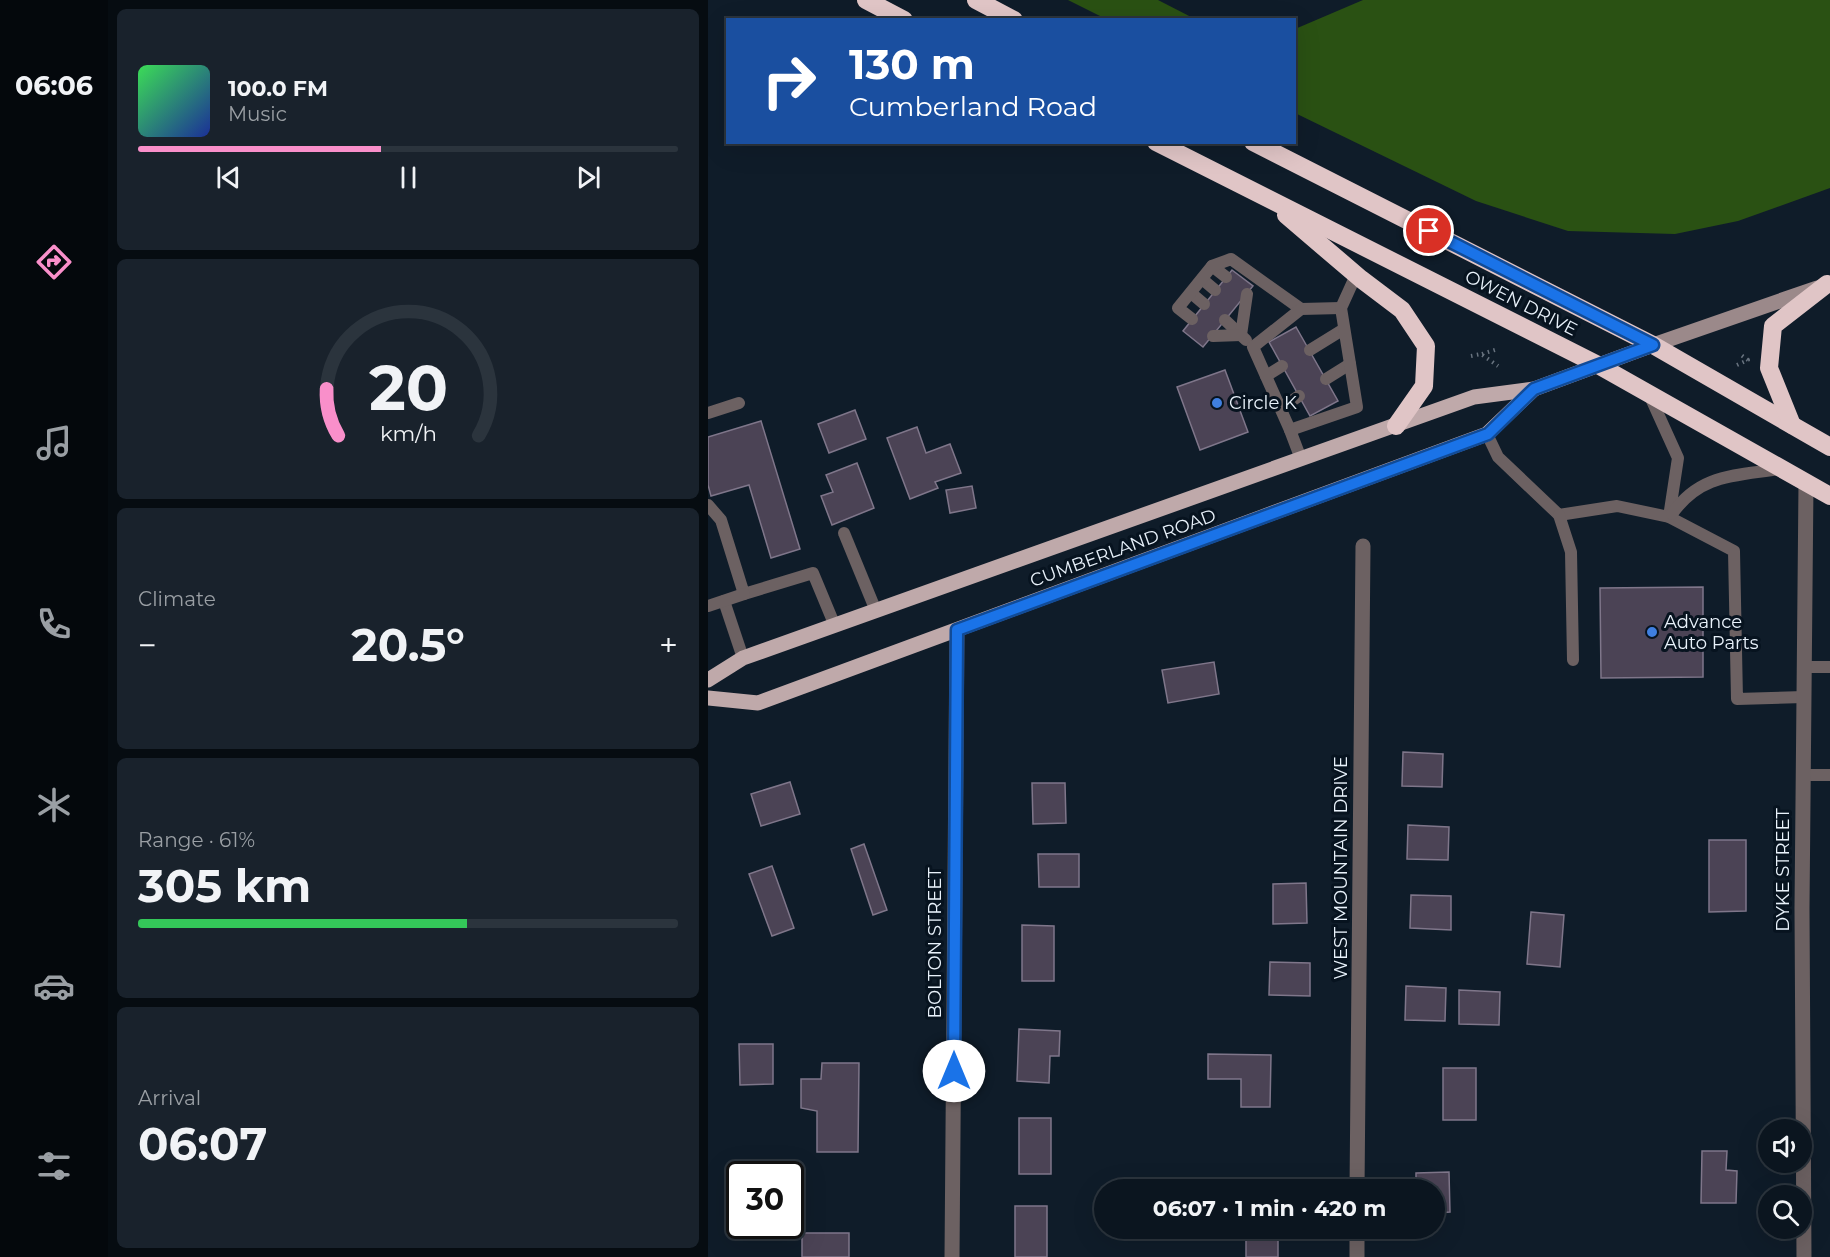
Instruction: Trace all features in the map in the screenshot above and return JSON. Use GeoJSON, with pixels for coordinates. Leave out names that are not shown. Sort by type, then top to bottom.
{"type":"FeatureCollection","features":[{"type":"Feature","properties":{"kind":"highway"},"geometry":{"type":"LineString","coordinates":[[866,0],[900,18]]}},
{"type":"Feature","properties":{"kind":"highway"},"geometry":{"type":"LineString","coordinates":[[976,0],[1010,18]]}},
{"type":"Feature","properties":{"kind":"highway","name":"OWEN DRIVE"},"geometry":{"type":"LineString","coordinates":[[1160,144],[1598,365],[1830,496]]}},
{"type":"Feature","properties":{"kind":"highway","name":"OWEN DRIVE"},"geometry":{"type":"LineString","coordinates":[[1257,144],[1653,345],[1830,447]]}},
{"type":"Feature","properties":{"kind":"highway"},"geometry":{"type":"LineString","coordinates":[[1264,196],[1402,310],[1426,346],[1424,386],[1396,426]]}},
{"type":"Feature","properties":{"kind":"highway"},"geometry":{"type":"LineString","coordinates":[[1792,425],[1769,368],[1773,326],[1828,284]]}},
{"type":"Feature","properties":{"kind":"main road","name":"CUMBERLAND ROAD"},"geometry":{"type":"LineString","coordinates":[[708,680],[743,658],[1301,459],[1474,398],[1534,389],[1828,284]]}},
{"type":"Feature","properties":{"kind":"main road","name":"CUMBERLAND ROAD"},"geometry":{"type":"LineString","coordinates":[[708,698],[758,703],[1488,434],[1534,389]]}},
{"type":"Feature","properties":{"kind":"street","name":"DYKE STREET"},"geometry":{"type":"LineString","coordinates":[[1804,1257],[1802,774],[1806,483]]}},
{"type":"Feature","properties":{"kind":"street","name":"WEST MOUNTAIN DRIVE"},"geometry":{"type":"LineString","coordinates":[[1358,1179],[1363,546]]}},
{"type":"Feature","properties":{"kind":"street","name":"BOLTON STREET"},"geometry":{"type":"LineString","coordinates":[[952,1257],[957,630]]}},
{"type":"Feature","properties":{"kind":"street"},"geometry":{"type":"LineString","coordinates":[[1357,1239],[1357,1257]]}},
{"type":"Feature","properties":{"kind":"lane"},"geometry":{"type":"LineString","coordinates":[[1192,319],[1178,308],[1212,266],[1231,259],[1301,309]]}},
{"type":"Feature","properties":{"kind":"lane"},"geometry":{"type":"LineString","coordinates":[[1212,266],[1226,277]]}},
{"type":"Feature","properties":{"kind":"lane"},"geometry":{"type":"LineString","coordinates":[[1290,430],[1357,407],[1341,308],[1356,274]]}},
{"type":"Feature","properties":{"kind":"lane"},"geometry":{"type":"LineString","coordinates":[[1202,279],[1215,290]]}},
{"type":"Feature","properties":{"kind":"lane"},"geometry":{"type":"LineString","coordinates":[[1191,293],[1204,304]]}},
{"type":"Feature","properties":{"kind":"lane"},"geometry":{"type":"LineString","coordinates":[[1241,335],[1247,294]]}},
{"type":"Feature","properties":{"kind":"lane"},"geometry":{"type":"LineString","coordinates":[[1236,306],[1241,335]]}},
{"type":"Feature","properties":{"kind":"lane"},"geometry":{"type":"LineString","coordinates":[[1253,347],[1301,309],[1341,308]]}},
{"type":"Feature","properties":{"kind":"lane"},"geometry":{"type":"LineString","coordinates":[[1225,320],[1253,347],[1301,459]]}},
{"type":"Feature","properties":{"kind":"lane"},"geometry":{"type":"LineString","coordinates":[[1310,350],[1344,329]]}},
{"type":"Feature","properties":{"kind":"lane"},"geometry":{"type":"LineString","coordinates":[[1213,336],[1241,335]]}},
{"type":"Feature","properties":{"kind":"lane"},"geometry":{"type":"LineString","coordinates":[[1326,379],[1350,364]]}},
{"type":"Feature","properties":{"kind":"lane"},"geometry":{"type":"LineString","coordinates":[[1266,376],[1282,366]]}},
{"type":"Feature","properties":{"kind":"lane"},"geometry":{"type":"LineString","coordinates":[[1648,393],[1678,458],[1669,517]]}},
{"type":"Feature","properties":{"kind":"lane"},"geometry":{"type":"LineString","coordinates":[[1281,408],[1299,396]]}},
{"type":"Feature","properties":{"kind":"lane"},"geometry":{"type":"LineString","coordinates":[[708,413],[739,403]]}},
{"type":"Feature","properties":{"kind":"lane"},"geometry":{"type":"LineString","coordinates":[[1488,434],[1498,457],[1559,515],[1571,552],[1573,660]]}},
{"type":"Feature","properties":{"kind":"lane"},"geometry":{"type":"LineString","coordinates":[[1669,517],[1684,496],[1709,481],[1779,469]]}},
{"type":"Feature","properties":{"kind":"lane"},"geometry":{"type":"LineString","coordinates":[[708,505],[722,520],[744,594]]}},
{"type":"Feature","properties":{"kind":"lane"},"geometry":{"type":"LineString","coordinates":[[1559,515],[1617,506],[1669,517],[1734,551],[1737,699],[1804,697]]}},
{"type":"Feature","properties":{"kind":"lane"},"geometry":{"type":"LineString","coordinates":[[844,532],[876,611]]}},
{"type":"Feature","properties":{"kind":"lane"},"geometry":{"type":"LineString","coordinates":[[708,606],[813,573],[835,626]]}},
{"type":"Feature","properties":{"kind":"lane"},"geometry":{"type":"LineString","coordinates":[[724,601],[743,658]]}},
{"type":"Feature","properties":{"kind":"lane"},"geometry":{"type":"LineString","coordinates":[[1804,668],[1830,667]]}},
{"type":"Feature","properties":{"kind":"lane"},"geometry":{"type":"LineString","coordinates":[[1802,774],[1830,775]]}},
{"type":"Feature","properties":{"kind":"path"},"geometry":{"type":"LineString","coordinates":[[1471,356],[1497,349]]}},
{"type":"Feature","properties":{"kind":"path"},"geometry":{"type":"LineString","coordinates":[[1481,354],[1498,366]]}},
{"type":"Feature","properties":{"kind":"path"},"geometry":{"type":"LineString","coordinates":[[1737,365],[1748,360],[1741,355]]}},
{"type":"Feature","properties":{"kind":"green space"},"geometry":{"type":"Polygon","coordinates":[[[1068,0],[1158,0],[1193,18],[1104,18],[1068,0]]]}},
{"type":"Feature","properties":{"kind":"green space"},"geometry":{"type":"Polygon","coordinates":[[[1363,0],[1830,0],[1830,188],[1738,221],[1675,234],[1568,231],[1476,201],[1296,113],[1296,29],[1363,0]]]}},
{"type":"Feature","properties":{"kind":"building"},"geometry":{"type":"Polygon","coordinates":[[[1232,270],[1253,286],[1203,347],[1183,331],[1232,270]]]}},
{"type":"Feature","properties":{"kind":"building"},"geometry":{"type":"Polygon","coordinates":[[[1296,327],[1338,401],[1310,416],[1269,342],[1296,327]]]}},
{"type":"Feature","properties":{"kind":"building"},"geometry":{"type":"Polygon","coordinates":[[[1225,370],[1248,432],[1200,450],[1177,387],[1225,370]]]}},
{"type":"Feature","properties":{"kind":"building"},"geometry":{"type":"Polygon","coordinates":[[[855,410],[866,439],[829,453],[818,424],[855,410]]]}},
{"type":"Feature","properties":{"kind":"building"},"geometry":{"type":"Polygon","coordinates":[[[761,421],[800,549],[771,558],[749,485],[711,496],[708,485],[708,437],[761,421]]]}},
{"type":"Feature","properties":{"kind":"building"},"geometry":{"type":"Polygon","coordinates":[[[917,427],[926,453],[950,444],[961,473],[935,482],[938,488],[910,499],[887,438],[917,427]]]}},
{"type":"Feature","properties":{"kind":"building"},"geometry":{"type":"Polygon","coordinates":[[[857,463],[874,508],[832,525],[821,496],[833,492],[826,475],[857,463]]]}},
{"type":"Feature","properties":{"kind":"building"},"geometry":{"type":"Polygon","coordinates":[[[972,486],[976,508],[950,513],[946,490],[972,486]]]}},
{"type":"Feature","properties":{"kind":"building","name":"Advance Auto Parts"},"geometry":{"type":"Polygon","coordinates":[[[1703,587],[1703,677],[1601,678],[1600,588],[1703,587]]]}},
{"type":"Feature","properties":{"kind":"building"},"geometry":{"type":"Polygon","coordinates":[[[1214,662],[1219,694],[1168,703],[1162,670],[1214,662]]]}},
{"type":"Feature","properties":{"kind":"building"},"geometry":{"type":"Polygon","coordinates":[[[1403,752],[1443,754],[1442,787],[1402,786],[1403,752]]]}},
{"type":"Feature","properties":{"kind":"building"},"geometry":{"type":"Polygon","coordinates":[[[790,782],[800,814],[761,826],[751,794],[790,782]]]}},
{"type":"Feature","properties":{"kind":"building"},"geometry":{"type":"Polygon","coordinates":[[[1032,783],[1065,783],[1066,823],[1033,824],[1032,783]]]}},
{"type":"Feature","properties":{"kind":"building"},"geometry":{"type":"Polygon","coordinates":[[[1408,825],[1449,827],[1448,860],[1407,859],[1408,825]]]}},
{"type":"Feature","properties":{"kind":"building"},"geometry":{"type":"Polygon","coordinates":[[[1709,840],[1746,840],[1746,911],[1709,912],[1709,840]]]}},
{"type":"Feature","properties":{"kind":"building"},"geometry":{"type":"Polygon","coordinates":[[[864,844],[887,910],[873,915],[851,849],[864,844]]]}},
{"type":"Feature","properties":{"kind":"building"},"geometry":{"type":"Polygon","coordinates":[[[1038,854],[1079,854],[1079,887],[1039,887],[1038,854]]]}},
{"type":"Feature","properties":{"kind":"building"},"geometry":{"type":"Polygon","coordinates":[[[772,866],[794,928],[772,936],[749,874],[772,866]]]}},
{"type":"Feature","properties":{"kind":"building"},"geometry":{"type":"Polygon","coordinates":[[[1306,883],[1307,923],[1273,924],[1273,884],[1306,883]]]}},
{"type":"Feature","properties":{"kind":"building"},"geometry":{"type":"Polygon","coordinates":[[[1411,895],[1451,896],[1451,930],[1410,928],[1411,895]]]}},
{"type":"Feature","properties":{"kind":"building"},"geometry":{"type":"Polygon","coordinates":[[[1531,912],[1564,915],[1560,967],[1527,964],[1531,912]]]}},
{"type":"Feature","properties":{"kind":"building"},"geometry":{"type":"Polygon","coordinates":[[[1022,925],[1054,926],[1054,981],[1022,981],[1022,925]]]}},
{"type":"Feature","properties":{"kind":"building"},"geometry":{"type":"Polygon","coordinates":[[[1270,962],[1310,963],[1310,996],[1269,995],[1270,962]]]}},
{"type":"Feature","properties":{"kind":"building"},"geometry":{"type":"Polygon","coordinates":[[[1406,986],[1446,988],[1445,1021],[1405,1020],[1406,986]]]}},
{"type":"Feature","properties":{"kind":"building"},"geometry":{"type":"Polygon","coordinates":[[[1459,990],[1500,992],[1499,1025],[1459,1024],[1459,990]]]}},
{"type":"Feature","properties":{"kind":"building"},"geometry":{"type":"Polygon","coordinates":[[[1019,1029],[1060,1031],[1059,1056],[1050,1056],[1049,1083],[1017,1081],[1019,1029]]]}},
{"type":"Feature","properties":{"kind":"building"},"geometry":{"type":"Polygon","coordinates":[[[739,1044],[773,1044],[773,1084],[740,1085],[739,1044]]]}},
{"type":"Feature","properties":{"kind":"building"},"geometry":{"type":"Polygon","coordinates":[[[1208,1054],[1271,1055],[1270,1107],[1241,1107],[1241,1079],[1208,1079],[1208,1054]]]}},
{"type":"Feature","properties":{"kind":"building"},"geometry":{"type":"Polygon","coordinates":[[[822,1063],[859,1063],[858,1152],[817,1152],[817,1111],[801,1108],[801,1079],[821,1079],[822,1063]]]}},
{"type":"Feature","properties":{"kind":"building"},"geometry":{"type":"Polygon","coordinates":[[[1443,1068],[1476,1068],[1476,1120],[1443,1120],[1443,1068]]]}},
{"type":"Feature","properties":{"kind":"building"},"geometry":{"type":"Polygon","coordinates":[[[1019,1118],[1051,1118],[1051,1174],[1019,1174],[1019,1118]]]}},
{"type":"Feature","properties":{"kind":"building"},"geometry":{"type":"Polygon","coordinates":[[[1702,1151],[1727,1151],[1726,1170],[1737,1171],[1736,1203],[1701,1203],[1702,1151]]]}},
{"type":"Feature","properties":{"kind":"building"},"geometry":{"type":"Polygon","coordinates":[[[1449,1172],[1450,1212],[1445,1212],[1445,1179],[1416,1179],[1416,1173],[1449,1172]]]}},
{"type":"Feature","properties":{"kind":"building"},"geometry":{"type":"Polygon","coordinates":[[[1015,1206],[1047,1206],[1047,1257],[1015,1257],[1015,1206]]]}},
{"type":"Feature","properties":{"kind":"building"},"geometry":{"type":"Polygon","coordinates":[[[804,1233],[849,1233],[849,1257],[802,1257],[804,1233]]]}},
{"type":"Feature","properties":{"kind":"building"},"geometry":{"type":"Polygon","coordinates":[[[1246,1239],[1278,1239],[1278,1257],[1246,1257],[1246,1239]]]}},
{"type":"Feature","properties":{"kind":"place","name":"Circle K"},"geometry":{"type":"Point","coordinates":[1217,403]}},
{"type":"Feature","properties":{"kind":"place","name":"Advance Auto Parts"},"geometry":{"type":"Point","coordinates":[1652,632]}},
{"type":"Feature","properties":{"kind":"route"},"geometry":{"type":"LineString","coordinates":[[954,1071],[957,630],[1488,434],[1534,389],[1653,345],[1429,231]]}}]}
